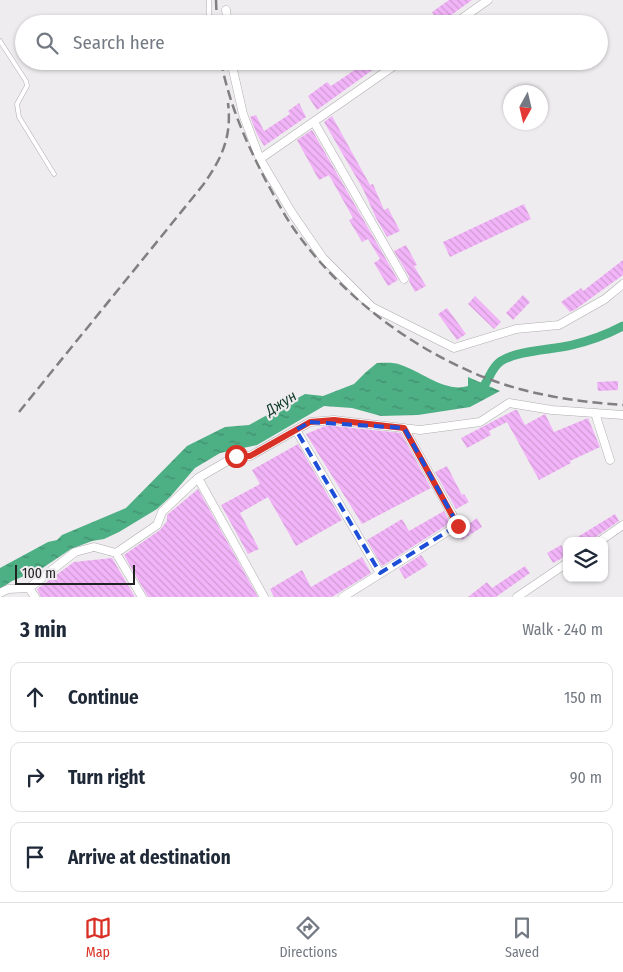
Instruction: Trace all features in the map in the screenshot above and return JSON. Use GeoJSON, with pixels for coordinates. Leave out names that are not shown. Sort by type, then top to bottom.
{"type":"FeatureCollection","features":[{"type":"Feature","properties":{"kind":"street"},"geometry":{"type":"LineString","coordinates":[[467,15],[488,0]]}},
{"type":"Feature","properties":{"kind":"street"},"geometry":{"type":"LineString","coordinates":[[226,10],[227,15]]}},
{"type":"Feature","properties":{"kind":"street"},"geometry":{"type":"LineString","coordinates":[[233,70],[243,114],[260,159],[292,213],[323,258],[372,307],[454,348],[516,329],[559,325],[605,299],[623,284]]}},
{"type":"Feature","properties":{"kind":"street"},"geometry":{"type":"LineString","coordinates":[[260,159],[388,70]]}},
{"type":"Feature","properties":{"kind":"street"},"geometry":{"type":"LineString","coordinates":[[314,122],[404,279]]}},
{"type":"Feature","properties":{"kind":"street"},"geometry":{"type":"LineString","coordinates":[[116,553],[157,524],[162,512],[198,478],[236,456],[250,456],[310,422],[334,420],[420,430],[480,422],[509,403],[552,410],[623,414]]}},
{"type":"Feature","properties":{"kind":"street"},"geometry":{"type":"LineString","coordinates":[[595,413],[610,460]]}},
{"type":"Feature","properties":{"kind":"street"},"geometry":{"type":"LineString","coordinates":[[344,597],[458,526],[404,428]]}},
{"type":"Feature","properties":{"kind":"street"},"geometry":{"type":"LineString","coordinates":[[296,430],[380,574]]}},
{"type":"Feature","properties":{"kind":"street"},"geometry":{"type":"LineString","coordinates":[[198,478],[264,597]]}},
{"type":"Feature","properties":{"kind":"street"},"geometry":{"type":"LineString","coordinates":[[606,537],[623,525]]}},
{"type":"Feature","properties":{"kind":"street"},"geometry":{"type":"LineString","coordinates":[[0,593],[8,589],[29,588],[75,552],[94,547],[116,553],[142,597]]}},
{"type":"Feature","properties":{"kind":"street"},"geometry":{"type":"LineString","coordinates":[[517,597],[563,566]]}},
{"type":"Feature","properties":{"kind":"street"},"geometry":{"type":"LineString","coordinates":[[29,588],[35,597]]}},
{"type":"Feature","properties":{"kind":"street"},"geometry":{"type":"LineString","coordinates":[[527,590],[532,597]]}},
{"type":"Feature","properties":{"kind":"lane"},"geometry":{"type":"LineString","coordinates":[[209,0],[209,15]]}},
{"type":"Feature","properties":{"kind":"lane"},"geometry":{"type":"LineString","coordinates":[[0,41],[15,64]]}},
{"type":"Feature","properties":{"kind":"lane"},"geometry":{"type":"LineString","coordinates":[[19,70],[27,86],[17,104],[19,117],[54,174]]}},
{"type":"Feature","properties":{"kind":"highlighted area"},"geometry":{"type":"Polygon","coordinates":[[[310,422],[404,428],[458,525],[380,573],[296,430],[310,422]]]}},
{"type":"Feature","properties":{"kind":"water"},"geometry":{"type":"Polygon","coordinates":[[[377,363],[398,364],[451,387],[468,386],[468,377],[500,391],[470,407],[418,415],[381,416],[352,408],[324,406],[257,445],[220,453],[195,468],[157,509],[104,539],[92,541],[71,549],[41,569],[12,581],[0,589],[0,568],[48,542],[57,540],[62,535],[126,508],[187,446],[225,427],[249,425],[305,394],[323,396],[354,384],[377,363]]]}},
{"type":"Feature","properties":{"kind":"building"},"geometry":{"type":"Polygon","coordinates":[[[449,0],[472,0],[451,15],[434,15],[432,12],[449,0]]]}},
{"type":"Feature","properties":{"kind":"building"},"geometry":{"type":"Polygon","coordinates":[[[355,70],[373,70],[317,110],[308,96],[327,82],[331,86],[355,70]]]}},
{"type":"Feature","properties":{"kind":"building"},"geometry":{"type":"Polygon","coordinates":[[[299,103],[306,117],[264,146],[250,117],[256,115],[264,131],[290,114],[288,111],[299,103]]]}},
{"type":"Feature","properties":{"kind":"building"},"geometry":{"type":"Polygon","coordinates":[[[332,116],[370,185],[373,184],[384,210],[388,208],[400,231],[387,237],[363,189],[324,122],[332,116]]]}},
{"type":"Feature","properties":{"kind":"building"},"geometry":{"type":"Polygon","coordinates":[[[312,130],[398,280],[388,286],[374,263],[380,259],[368,239],[362,242],[349,220],[353,218],[329,175],[319,180],[297,140],[312,130]]]}},
{"type":"Feature","properties":{"kind":"building"},"geometry":{"type":"Polygon","coordinates":[[[524,204],[531,219],[450,257],[443,242],[524,204]]]}},
{"type":"Feature","properties":{"kind":"building"},"geometry":{"type":"Polygon","coordinates":[[[406,245],[417,265],[414,266],[426,286],[415,292],[409,281],[409,276],[394,251],[406,245]]]}},
{"type":"Feature","properties":{"kind":"building"},"geometry":{"type":"Polygon","coordinates":[[[623,260],[623,275],[576,309],[570,312],[561,302],[581,288],[583,291],[623,260]]]}},
{"type":"Feature","properties":{"kind":"building"},"geometry":{"type":"Polygon","coordinates":[[[523,295],[530,302],[513,320],[506,313],[523,295]]]}},
{"type":"Feature","properties":{"kind":"building"},"geometry":{"type":"Polygon","coordinates":[[[475,296],[501,322],[494,329],[468,304],[475,296]]]}},
{"type":"Feature","properties":{"kind":"building"},"geometry":{"type":"Polygon","coordinates":[[[447,308],[466,334],[457,340],[438,314],[447,308]]]}},
{"type":"Feature","properties":{"kind":"building"},"geometry":{"type":"Polygon","coordinates":[[[618,381],[618,390],[598,391],[597,382],[618,381]]]}},
{"type":"Feature","properties":{"kind":"building"},"geometry":{"type":"Polygon","coordinates":[[[517,410],[525,425],[545,414],[554,432],[588,418],[600,447],[570,461],[571,463],[539,480],[507,422],[489,431],[491,435],[467,448],[461,438],[517,410]]]}},
{"type":"Feature","properties":{"kind":"building"},"geometry":{"type":"Polygon","coordinates":[[[325,426],[401,433],[431,488],[362,524],[306,434],[325,426]]]}},
{"type":"Feature","properties":{"kind":"building"},"geometry":{"type":"Polygon","coordinates":[[[298,444],[342,520],[296,546],[268,497],[240,513],[259,549],[248,554],[221,505],[260,484],[252,470],[298,444]]]}},
{"type":"Feature","properties":{"kind":"building"},"geometry":{"type":"Polygon","coordinates":[[[447,466],[462,495],[464,494],[469,502],[456,509],[435,472],[447,466]]]}},
{"type":"Feature","properties":{"kind":"building"},"geometry":{"type":"Polygon","coordinates":[[[198,489],[258,597],[148,597],[124,555],[160,530],[167,521],[167,515],[198,489]]]}},
{"type":"Feature","properties":{"kind":"building"},"geometry":{"type":"Polygon","coordinates":[[[444,511],[450,523],[382,566],[367,540],[402,519],[409,531],[444,511]]]}},
{"type":"Feature","properties":{"kind":"building"},"geometry":{"type":"Polygon","coordinates":[[[615,514],[619,521],[596,537],[578,537],[615,514]]]}},
{"type":"Feature","properties":{"kind":"building"},"geometry":{"type":"Polygon","coordinates":[[[477,518],[482,527],[462,540],[457,532],[477,518]]]}},
{"type":"Feature","properties":{"kind":"building"},"geometry":{"type":"Polygon","coordinates":[[[561,545],[563,558],[553,563],[547,553],[561,545]]]}},
{"type":"Feature","properties":{"kind":"building"},"geometry":{"type":"Polygon","coordinates":[[[421,555],[428,565],[405,579],[399,569],[421,555]]]}},
{"type":"Feature","properties":{"kind":"building"},"geometry":{"type":"Polygon","coordinates":[[[362,557],[371,573],[332,597],[274,597],[270,589],[302,570],[311,587],[362,557]]]}},
{"type":"Feature","properties":{"kind":"building"},"geometry":{"type":"Polygon","coordinates":[[[112,558],[135,597],[41,597],[37,589],[74,562],[112,558]]]}},
{"type":"Feature","properties":{"kind":"building"},"geometry":{"type":"Polygon","coordinates":[[[525,566],[530,573],[496,597],[468,597],[487,582],[492,588],[525,566]]]}},
{"type":"Feature","properties":{"kind":"waterway","name":"Джун"},"geometry":{"type":"LineString","coordinates":[[479,391],[497,364],[508,357],[526,352],[564,347],[592,339],[623,326]]}},
{"type":"Feature","properties":{"kind":"railway"},"geometry":{"type":"LineString","coordinates":[[216,0],[217,15]]}},
{"type":"Feature","properties":{"kind":"railway"},"geometry":{"type":"LineString","coordinates":[[223,70],[245,137],[281,209],[318,260],[362,304],[413,341],[468,371],[497,382],[559,398],[623,405]]}},
{"type":"Feature","properties":{"kind":"railway"},"geometry":{"type":"LineString","coordinates":[[19,412],[210,175],[227,137],[228,103]]}},
{"type":"Feature","properties":{"kind":"route"},"geometry":{"type":"LineString","coordinates":[[236,456],[250,456],[310,422],[334,420],[404,428],[458,526]]}}]}
